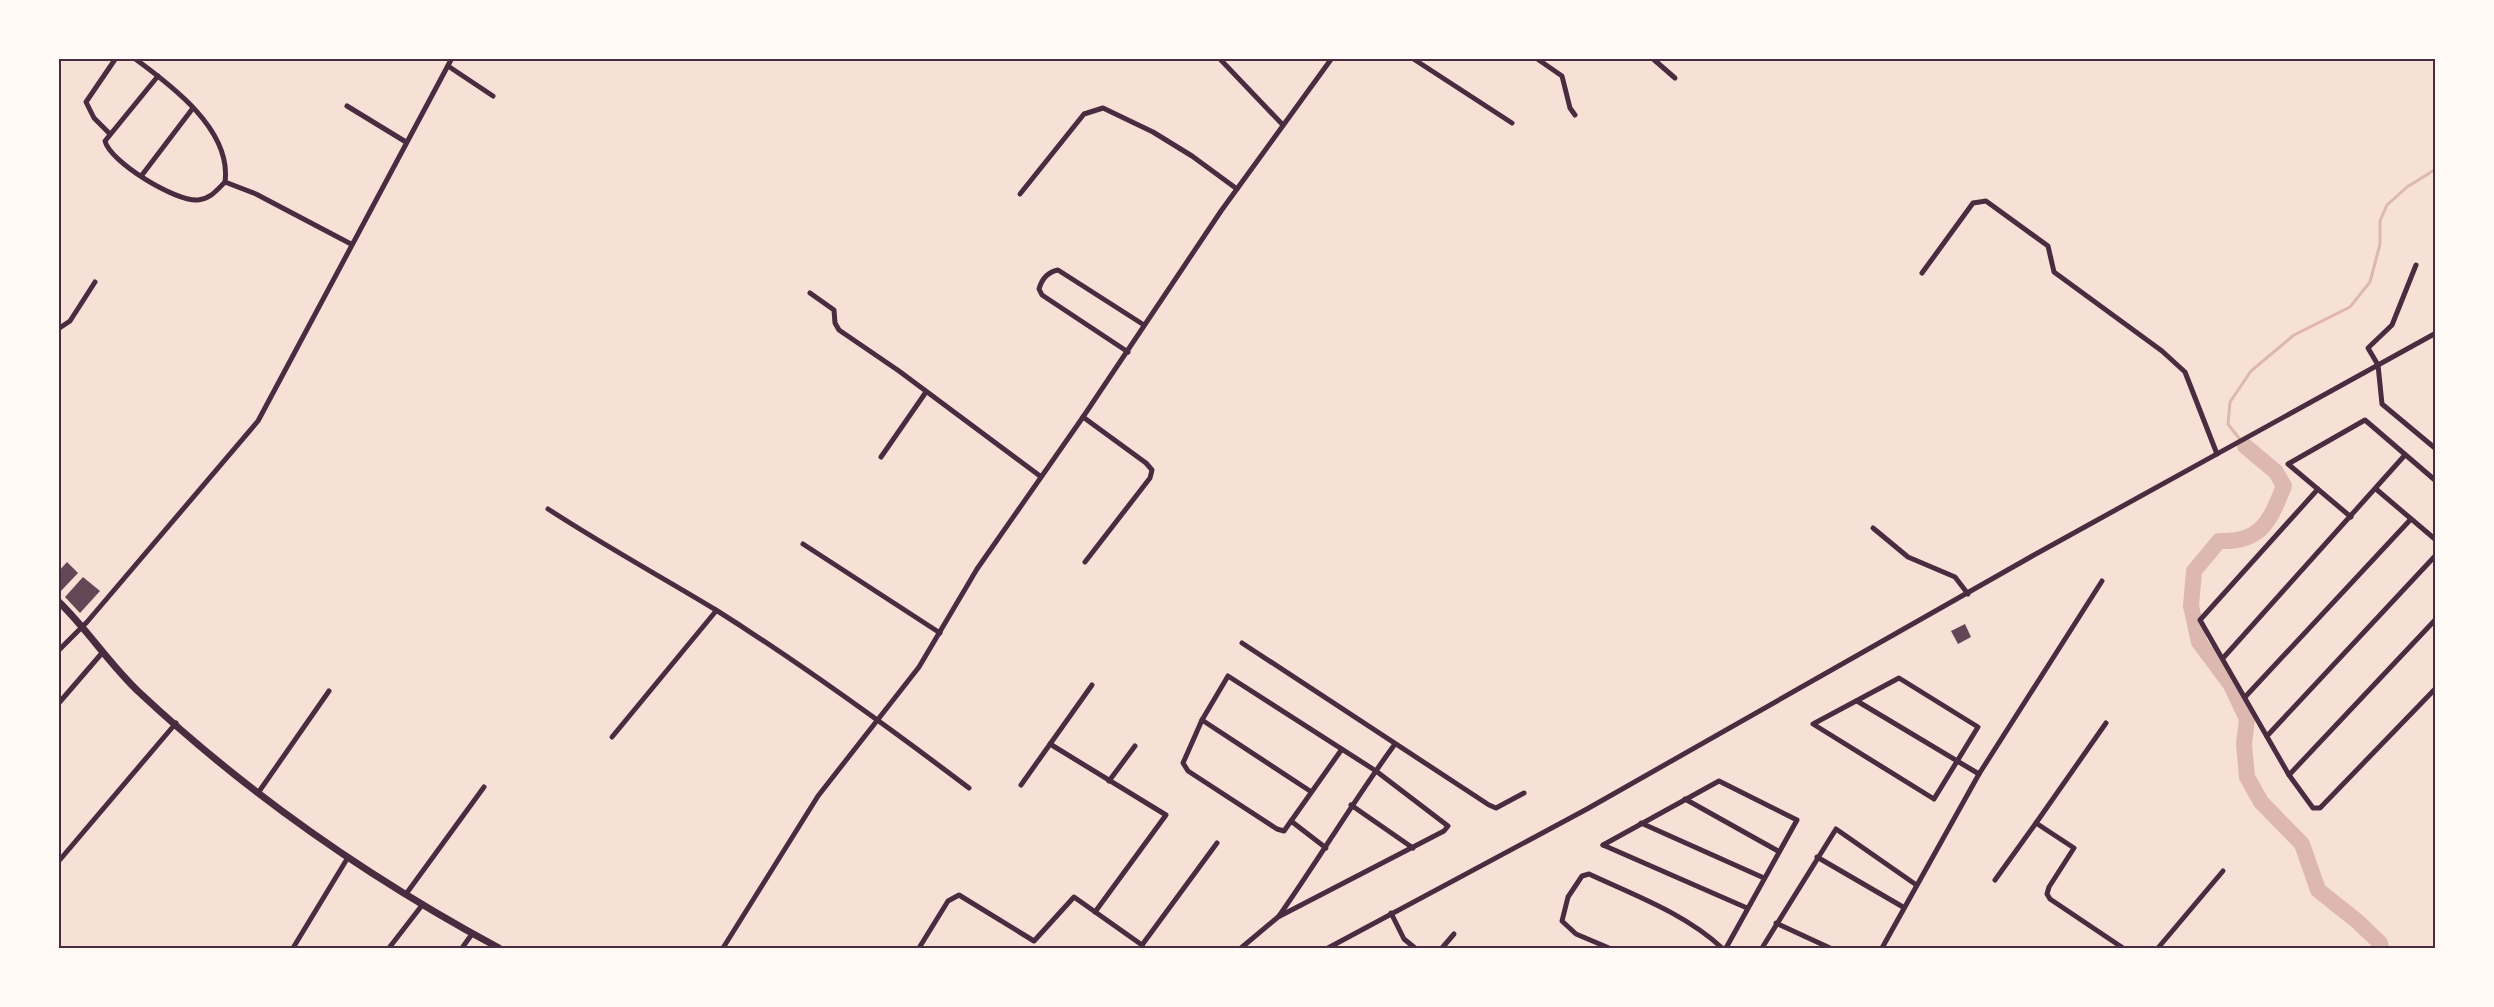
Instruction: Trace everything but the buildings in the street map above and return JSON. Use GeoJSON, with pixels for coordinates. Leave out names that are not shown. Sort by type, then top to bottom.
{"type":"FeatureCollection","features":[{"type":"Feature","properties":{"kind":"street"},"geometry":{"type":"LineString","coordinates":[[110,134],[94,118],[87,102],[116,58]]}},
{"type":"Feature","properties":{"kind":"street"},"geometry":{"type":"LineString","coordinates":[[134,58],[170,84],[193,108],[223,152],[226,164],[225,182],[208,197],[191,200],[165,190],[121,163],[109,152],[105,141],[158,76]]}},
{"type":"Feature","properties":{"kind":"street"},"geometry":{"type":"LineString","coordinates":[[58,651],[82,628],[258,421],[452,58]]}},
{"type":"Feature","properties":{"kind":"street"},"geometry":{"type":"LineString","coordinates":[[1219,58],[1282,124]]}},
{"type":"Feature","properties":{"kind":"street"},"geometry":{"type":"LineString","coordinates":[[1412,58],[1512,123]]}},
{"type":"Feature","properties":{"kind":"street"},"geometry":{"type":"LineString","coordinates":[[1536,58],[1562,76],[1570,108],[1575,115]]}},
{"type":"Feature","properties":{"kind":"street"},"geometry":{"type":"LineString","coordinates":[[1652,58],[1675,78]]}},
{"type":"Feature","properties":{"kind":"street"},"geometry":{"type":"LineString","coordinates":[[723,948],[818,796],[920,667],[977,569],[1128,352],[1282,124],[1305,97],[1331,59]]}},
{"type":"Feature","properties":{"kind":"street"},"geometry":{"type":"LineString","coordinates":[[448,66],[493,96]]}},
{"type":"Feature","properties":{"kind":"street"},"geometry":{"type":"LineString","coordinates":[[347,106],[406,142]]}},
{"type":"Feature","properties":{"kind":"street"},"geometry":{"type":"LineString","coordinates":[[142,175],[193,108]]}},
{"type":"Feature","properties":{"kind":"street"},"geometry":{"type":"LineString","coordinates":[[1020,194],[1084,114],[1103,108],[1172,144],[1237,189]]}},
{"type":"Feature","properties":{"kind":"street"},"geometry":{"type":"LineString","coordinates":[[225,182],[256,194],[351,244]]}},
{"type":"Feature","properties":{"kind":"street"},"geometry":{"type":"LineString","coordinates":[[1922,273],[1973,203],[1986,201],[2048,246],[2054,272],[2162,351],[2185,372],[2219,453]]}},
{"type":"Feature","properties":{"kind":"street"},"geometry":{"type":"LineString","coordinates":[[2416,265],[2392,325],[2368,346],[2378,365],[2382,382],[2382,404],[2436,449]]}},
{"type":"Feature","properties":{"kind":"street"},"geometry":{"type":"LineString","coordinates":[[1128,352],[1042,295],[1039,289],[1041,282],[1050,271],[1058,270],[1144,326]]}},
{"type":"Feature","properties":{"kind":"street"},"geometry":{"type":"LineString","coordinates":[[58,329],[70,321],[95,282]]}},
{"type":"Feature","properties":{"kind":"street"},"geometry":{"type":"LineString","coordinates":[[810,293],[834,310],[835,323],[839,330],[1040,476]]}},
{"type":"Feature","properties":{"kind":"street"},"geometry":{"type":"LineString","coordinates":[[1328,948],[1587,809],[2248,436],[2436,333]]}},
{"type":"Feature","properties":{"kind":"street"},"geometry":{"type":"LineString","coordinates":[[881,457],[926,392]]}},
{"type":"Feature","properties":{"kind":"street"},"geometry":{"type":"LineString","coordinates":[[1083,417],[1146,463],[1152,470],[1150,478],[1085,562]]}},
{"type":"Feature","properties":{"kind":"street"},"geometry":{"type":"LineString","coordinates":[[2351,518],[2288,464],[2365,420],[2436,481]]}},
{"type":"Feature","properties":{"kind":"street"},"geometry":{"type":"LineString","coordinates":[[2224,657],[2351,518],[2405,455]]}},
{"type":"Feature","properties":{"kind":"street"},"geometry":{"type":"LineString","coordinates":[[2318,489],[2200,620],[2224,657],[2289,775],[2313,808],[2320,808],[2436,688]]}},
{"type":"Feature","properties":{"kind":"street"},"geometry":{"type":"LineString","coordinates":[[2376,489],[2436,540]]}},
{"type":"Feature","properties":{"kind":"street"},"geometry":{"type":"LineString","coordinates":[[548,509],[603,545],[716,611],[878,719],[969,788]]}},
{"type":"Feature","properties":{"kind":"street"},"geometry":{"type":"LineString","coordinates":[[2246,696],[2411,519]]}},
{"type":"Feature","properties":{"kind":"street"},"geometry":{"type":"LineString","coordinates":[[1873,528],[1908,557],[1955,577],[1968,594]]}},
{"type":"Feature","properties":{"kind":"street"},"geometry":{"type":"LineString","coordinates":[[803,544],[940,633]]}},
{"type":"Feature","properties":{"kind":"street"},"geometry":{"type":"LineString","coordinates":[[2267,736],[2436,555]]}},
{"type":"Feature","properties":{"kind":"street"},"geometry":{"type":"LineString","coordinates":[[1882,948],[1915,884],[1979,774],[2102,581]]}},
{"type":"Feature","properties":{"kind":"street"},"geometry":{"type":"LineString","coordinates":[[58,601],[102,653],[141,693],[258,793],[347,859],[499,948]]}},
{"type":"Feature","properties":{"kind":"street"},"geometry":{"type":"LineString","coordinates":[[612,737],[716,611]]}},
{"type":"Feature","properties":{"kind":"street"},"geometry":{"type":"LineString","coordinates":[[2289,775],[2436,619]]}},
{"type":"Feature","properties":{"kind":"street"},"geometry":{"type":"LineString","coordinates":[[1242,643],[1496,808],[1524,793]]}},
{"type":"Feature","properties":{"kind":"street"},"geometry":{"type":"LineString","coordinates":[[58,704],[102,653]]}},
{"type":"Feature","properties":{"kind":"street"},"geometry":{"type":"LineString","coordinates":[[1241,948],[1278,917],[1413,848],[1444,831],[1448,826],[1376,771],[1342,749],[1228,676],[1184,755],[1183,763],[1188,771],[1276,829],[1284,831],[1310,791],[1342,749]]}},
{"type":"Feature","properties":{"kind":"street"},"geometry":{"type":"LineString","coordinates":[[1899,678],[1978,727],[1934,799],[1813,724],[1857,701],[1899,678]]}},
{"type":"Feature","properties":{"kind":"street"},"geometry":{"type":"LineString","coordinates":[[1022,785],[1092,685]]}},
{"type":"Feature","properties":{"kind":"street"},"geometry":{"type":"LineString","coordinates":[[258,793],[329,691]]}},
{"type":"Feature","properties":{"kind":"street"},"geometry":{"type":"LineString","coordinates":[[1857,701],[1979,774]]}},
{"type":"Feature","properties":{"kind":"street"},"geometry":{"type":"LineString","coordinates":[[1202,720],[1310,791]]}},
{"type":"Feature","properties":{"kind":"street"},"geometry":{"type":"LineString","coordinates":[[58,862],[176,723]]}},
{"type":"Feature","properties":{"kind":"street"},"geometry":{"type":"LineString","coordinates":[[1995,880],[2106,723]]}},
{"type":"Feature","properties":{"kind":"street"},"geometry":{"type":"LineString","coordinates":[[1050,744],[1166,815],[1095,912]]}},
{"type":"Feature","properties":{"kind":"street"},"geometry":{"type":"LineString","coordinates":[[1278,917],[1326,848],[1351,805],[1395,744]]}},
{"type":"Feature","properties":{"kind":"street"},"geometry":{"type":"LineString","coordinates":[[1109,781],[1135,746]]}},
{"type":"Feature","properties":{"kind":"street"},"geometry":{"type":"LineString","coordinates":[[1726,948],[1797,820],[1719,781],[1603,845],[1747,908]]}},
{"type":"Feature","properties":{"kind":"street"},"geometry":{"type":"LineString","coordinates":[[406,894],[484,787]]}},
{"type":"Feature","properties":{"kind":"street"},"geometry":{"type":"LineString","coordinates":[[1685,800],[1778,851]]}},
{"type":"Feature","properties":{"kind":"street"},"geometry":{"type":"LineString","coordinates":[[1351,805],[1413,848]]}},
{"type":"Feature","properties":{"kind":"street"},"geometry":{"type":"LineString","coordinates":[[1291,820],[1326,848]]}},
{"type":"Feature","properties":{"kind":"street"},"geometry":{"type":"LineString","coordinates":[[1641,823],[1764,878]]}},
{"type":"Feature","properties":{"kind":"street"},"geometry":{"type":"LineString","coordinates":[[2036,823],[2074,848],[2049,887],[2047,894],[2050,899],[2123,948]]}},
{"type":"Feature","properties":{"kind":"street"},"geometry":{"type":"LineString","coordinates":[[1762,948],[1836,829],[1915,884]]}},
{"type":"Feature","properties":{"kind":"street"},"geometry":{"type":"LineString","coordinates":[[919,948],[948,902],[959,895],[1034,940],[1074,897],[1142,947],[1217,843]]}},
{"type":"Feature","properties":{"kind":"street"},"geometry":{"type":"LineString","coordinates":[[1817,857],[1903,908]]}},
{"type":"Feature","properties":{"kind":"street"},"geometry":{"type":"LineString","coordinates":[[293,948],[347,859]]}},
{"type":"Feature","properties":{"kind":"street"},"geometry":{"type":"LineString","coordinates":[[2158,948],[2223,871]]}},
{"type":"Feature","properties":{"kind":"street"},"geometry":{"type":"LineString","coordinates":[[1609,948],[1576,934],[1562,921],[1568,897],[1582,876],[1589,874],[1700,929],[1722,948]]}},
{"type":"Feature","properties":{"kind":"street"},"geometry":{"type":"LineString","coordinates":[[389,948],[423,904]]}},
{"type":"Feature","properties":{"kind":"street"},"geometry":{"type":"LineString","coordinates":[[1390,913],[1404,939],[1415,948]]}},
{"type":"Feature","properties":{"kind":"street"},"geometry":{"type":"LineString","coordinates":[[1776,923],[1830,948]]}},
{"type":"Feature","properties":{"kind":"street"},"geometry":{"type":"LineString","coordinates":[[462,948],[472,934]]}},
{"type":"Feature","properties":{"kind":"street"},"geometry":{"type":"LineString","coordinates":[[1442,948],[1454,934]]}},
{"type":"Feature","properties":{"kind":"waterway"},"geometry":{"type":"LineString","coordinates":[[2245,446],[2228,424],[2230,402],[2251,371],[2294,335],[2350,307],[2370,282],[2380,244],[2380,221],[2387,205],[2407,187],[2436,169]]}},
{"type":"Feature","properties":{"kind":"waterway"},"geometry":{"type":"LineString","coordinates":[[2245,446],[2276,472],[2284,486],[2274,510],[2262,527],[2245,538],[2219,541],[2194,571],[2191,606],[2199,642],[2231,685],[2247,719],[2244,744],[2247,777],[2261,802],[2302,844],[2318,890],[2357,921],[2380,943],[2381,948]]}}]}
